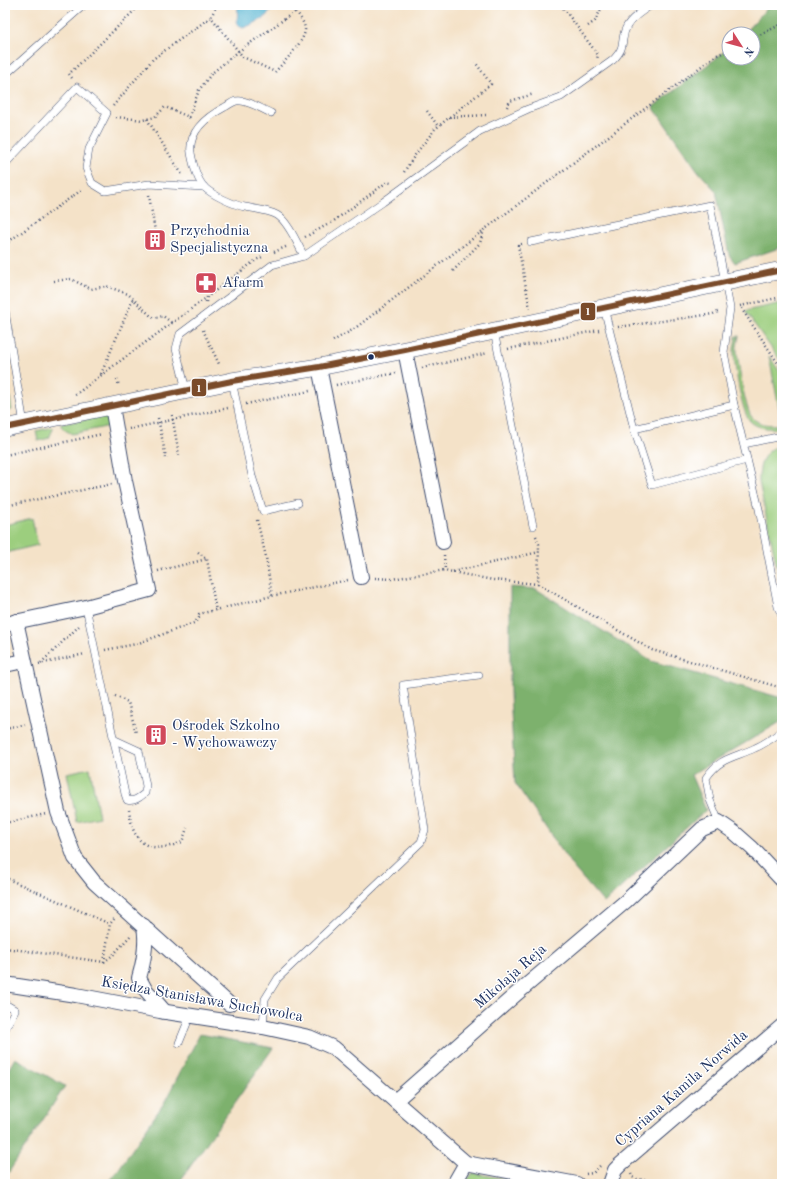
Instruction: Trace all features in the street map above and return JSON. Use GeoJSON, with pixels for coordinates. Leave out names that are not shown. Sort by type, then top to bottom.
{"type":"FeatureCollection","features":[{"type":"Feature","properties":{"kind":"street"},"geometry":{"type":"LineString","coordinates":[[5,428],[232,381],[405,350],[782,270]]}},
{"type":"Feature","properties":{"kind":"street"},"geometry":{"type":"LineString","coordinates":[[405,350],[443,542]]}},
{"type":"Feature","properties":{"kind":"street"},"geometry":{"type":"LineString","coordinates":[[319,366],[361,577]]}},
{"type":"Feature","properties":{"kind":"street"},"geometry":{"type":"LineString","coordinates":[[112,406],[149,590],[87,612],[10,622],[24,664],[58,812],[75,858],[94,882],[146,937],[144,958],[139,978],[145,989],[165,1012]]}},
{"type":"Feature","properties":{"kind":"street"},"geometry":{"type":"LineString","coordinates":[[5,665],[24,664]]}},
{"type":"Feature","properties":{"kind":"street"},"geometry":{"type":"LineString","coordinates":[[719,822],[741,838],[782,880]]}},
{"type":"Feature","properties":{"kind":"street","name":"Mikołaja Reja"},"geometry":{"type":"LineString","coordinates":[[395,1101],[626,901],[702,829],[719,822]]}},
{"type":"Feature","properties":{"kind":"street"},"geometry":{"type":"LineString","coordinates":[[138,928],[229,1004]]}},
{"type":"Feature","properties":{"kind":"street","name":"Księdza Stanisława Suchowolca"},"geometry":{"type":"LineString","coordinates":[[5,984],[76,995],[165,1012],[263,1027],[309,1037],[334,1048],[395,1101]]}},
{"type":"Feature","properties":{"kind":"street","name":"Cypriana Kamila Norwida"},"geometry":{"type":"LineString","coordinates":[[610,1184],[615,1170],[621,1164],[782,1026]]}},
{"type":"Feature","properties":{"kind":"street"},"geometry":{"type":"LineString","coordinates":[[395,1101],[466,1163],[547,1179],[578,1179]]}},
{"type":"Feature","properties":{"kind":"street"},"geometry":{"type":"LineString","coordinates":[[454,1184],[466,1163]]}},
{"type":"Feature","properties":{"kind":"street"},"geometry":{"type":"LineString","coordinates":[[531,1184],[547,1179]]}},
{"type":"Feature","properties":{"kind":"lane"},"geometry":{"type":"LineString","coordinates":[[5,74],[84,5]]}},
{"type":"Feature","properties":{"kind":"lane"},"geometry":{"type":"LineString","coordinates":[[186,390],[176,349],[180,334],[272,265],[304,256],[383,202],[480,131],[528,109],[561,97],[620,54],[623,47],[626,28],[630,21],[651,5]]}},
{"type":"Feature","properties":{"kind":"lane"},"geometry":{"type":"LineString","coordinates":[[5,164],[77,87],[107,113],[89,149],[86,168],[92,183],[105,191],[147,184],[190,185],[204,187],[217,196],[239,206],[272,213],[278,216],[304,256]]}},
{"type":"Feature","properties":{"kind":"lane"},"geometry":{"type":"LineString","coordinates":[[204,187],[193,164],[191,149],[192,138],[198,127],[220,109],[237,101],[247,102],[270,113]]}},
{"type":"Feature","properties":{"kind":"lane"},"geometry":{"type":"LineString","coordinates":[[530,242],[710,205],[730,308],[724,352],[734,405],[759,509],[778,607],[782,616]]}},
{"type":"Feature","properties":{"kind":"lane"},"geometry":{"type":"LineString","coordinates":[[603,307],[634,429],[652,485],[748,460]]}},
{"type":"Feature","properties":{"kind":"lane"},"geometry":{"type":"LineString","coordinates":[[5,311],[8,348],[24,424]]}},
{"type":"Feature","properties":{"kind":"lane"},"geometry":{"type":"LineString","coordinates":[[494,331],[533,526]]}},
{"type":"Feature","properties":{"kind":"lane"},"geometry":{"type":"LineString","coordinates":[[232,381],[252,476],[263,511],[298,503]]}},
{"type":"Feature","properties":{"kind":"lane"},"geometry":{"type":"LineString","coordinates":[[634,429],[734,405]]}},
{"type":"Feature","properties":{"kind":"lane"},"geometry":{"type":"LineString","coordinates":[[744,444],[782,436]]}},
{"type":"Feature","properties":{"kind":"lane"},"geometry":{"type":"LineString","coordinates":[[87,612],[125,794],[128,800],[132,801],[138,799],[145,793],[146,786],[139,751],[114,739]]}},
{"type":"Feature","properties":{"kind":"lane"},"geometry":{"type":"LineString","coordinates":[[263,1027],[265,999],[278,978],[421,842],[425,830],[403,685],[479,675]]}},
{"type":"Feature","properties":{"kind":"lane"},"geometry":{"type":"LineString","coordinates":[[719,822],[710,800],[706,778],[712,768],[726,759],[756,748],[782,731]]}},
{"type":"Feature","properties":{"kind":"lane"},"geometry":{"type":"LineString","coordinates":[[5,1004],[15,1010],[5,1029]]}},
{"type":"Feature","properties":{"kind":"lane"},"geometry":{"type":"LineString","coordinates":[[179,1043],[190,1016]]}},
{"type":"Feature","properties":{"kind":"path"},"geometry":{"type":"LineString","coordinates":[[77,87],[69,74],[140,5]]}},
{"type":"Feature","properties":{"kind":"path"},"geometry":{"type":"LineString","coordinates":[[198,127],[189,116],[165,107],[155,117],[143,120],[117,117],[107,113],[153,59],[212,17],[217,5]]}},
{"type":"Feature","properties":{"kind":"path"},"geometry":{"type":"LineString","coordinates":[[212,17],[243,57],[275,72],[304,37],[305,29],[296,11],[291,5]]}},
{"type":"Feature","properties":{"kind":"path"},"geometry":{"type":"LineString","coordinates":[[562,5],[598,55],[595,64]]}},
{"type":"Feature","properties":{"kind":"path"},"geometry":{"type":"LineString","coordinates":[[588,26],[595,21],[604,5]]}},
{"type":"Feature","properties":{"kind":"path"},"geometry":{"type":"LineString","coordinates":[[189,116],[199,90],[212,73],[239,51],[296,11]]}},
{"type":"Feature","properties":{"kind":"path"},"geometry":{"type":"LineString","coordinates":[[761,34],[782,24]]}},
{"type":"Feature","properties":{"kind":"path"},"geometry":{"type":"LineString","coordinates":[[333,341],[354,329],[715,56],[721,53]]}},
{"type":"Feature","properties":{"kind":"path"},"geometry":{"type":"LineString","coordinates":[[403,174],[438,126],[491,84],[475,62]]}},
{"type":"Feature","properties":{"kind":"path"},"geometry":{"type":"LineString","coordinates":[[503,111],[510,101],[537,93]]}},
{"type":"Feature","properties":{"kind":"path"},"geometry":{"type":"LineString","coordinates":[[427,111],[438,126]]}},
{"type":"Feature","properties":{"kind":"path"},"geometry":{"type":"LineString","coordinates":[[449,118],[492,114]]}},
{"type":"Feature","properties":{"kind":"path"},"geometry":{"type":"LineString","coordinates":[[146,119],[190,185]]}},
{"type":"Feature","properties":{"kind":"path"},"geometry":{"type":"LineString","coordinates":[[271,253],[296,242],[325,226],[387,182],[392,184],[395,183]]}},
{"type":"Feature","properties":{"kind":"path"},"geometry":{"type":"LineString","coordinates":[[5,244],[92,183]]}},
{"type":"Feature","properties":{"kind":"path"},"geometry":{"type":"LineString","coordinates":[[147,184],[155,231]]}},
{"type":"Feature","properties":{"kind":"path"},"geometry":{"type":"LineString","coordinates":[[453,270],[480,243],[484,230]]}},
{"type":"Feature","properties":{"kind":"path"},"geometry":{"type":"LineString","coordinates":[[530,242],[518,245],[533,322]]}},
{"type":"Feature","properties":{"kind":"path"},"geometry":{"type":"LineString","coordinates":[[75,395],[256,260],[266,255]]}},
{"type":"Feature","properties":{"kind":"path"},"geometry":{"type":"LineString","coordinates":[[54,281],[71,279],[91,289],[106,286],[128,294],[154,318],[163,316],[172,323]]}},
{"type":"Feature","properties":{"kind":"path"},"geometry":{"type":"LineString","coordinates":[[207,297],[202,327],[219,364]]}},
{"type":"Feature","properties":{"kind":"path"},"geometry":{"type":"LineString","coordinates":[[782,297],[741,306],[742,311],[782,369]]}},
{"type":"Feature","properties":{"kind":"path"},"geometry":{"type":"LineString","coordinates":[[100,375],[133,299]]}},
{"type":"Feature","properties":{"kind":"path"},"geometry":{"type":"LineString","coordinates":[[5,455],[608,328],[713,314],[722,310]]}},
{"type":"Feature","properties":{"kind":"path"},"geometry":{"type":"LineString","coordinates":[[118,379],[119,386]]}},
{"type":"Feature","properties":{"kind":"path"},"geometry":{"type":"LineString","coordinates":[[172,415],[179,455]]}},
{"type":"Feature","properties":{"kind":"path"},"geometry":{"type":"LineString","coordinates":[[158,418],[166,458]]}},
{"type":"Feature","properties":{"kind":"path"},"geometry":{"type":"LineString","coordinates":[[5,506],[126,481]]}},
{"type":"Feature","properties":{"kind":"path"},"geometry":{"type":"LineString","coordinates":[[533,526],[539,544],[538,584]]}},
{"type":"Feature","properties":{"kind":"path"},"geometry":{"type":"LineString","coordinates":[[198,552],[207,559],[216,611]]}},
{"type":"Feature","properties":{"kind":"path"},"geometry":{"type":"LineString","coordinates":[[452,572],[539,552]]}},
{"type":"Feature","properties":{"kind":"path"},"geometry":{"type":"LineString","coordinates":[[145,575],[207,559]]}},
{"type":"Feature","properties":{"kind":"path"},"geometry":{"type":"LineString","coordinates":[[24,664],[40,664],[136,644],[194,623],[199,618],[199,614],[272,596],[361,577],[392,579],[445,570],[493,580],[538,584],[652,650],[782,688]]}},
{"type":"Feature","properties":{"kind":"path"},"geometry":{"type":"LineString","coordinates":[[40,664],[87,612]]}},
{"type":"Feature","properties":{"kind":"path"},"geometry":{"type":"LineString","coordinates":[[104,691],[128,702],[136,733]]}},
{"type":"Feature","properties":{"kind":"path"},"geometry":{"type":"LineString","coordinates":[[5,729],[37,722]]}},
{"type":"Feature","properties":{"kind":"path"},"geometry":{"type":"LineString","coordinates":[[128,800],[133,829],[143,844],[154,848],[170,847],[182,842],[186,828]]}},
{"type":"Feature","properties":{"kind":"path"},"geometry":{"type":"LineString","coordinates":[[5,823],[58,812]]}},
{"type":"Feature","properties":{"kind":"path"},"geometry":{"type":"LineString","coordinates":[[5,867],[6,879],[110,924]]}},
{"type":"Feature","properties":{"kind":"path"},"geometry":{"type":"LineString","coordinates":[[104,962],[110,924],[115,918],[120,922]]}},
{"type":"Feature","properties":{"kind":"path"},"geometry":{"type":"LineString","coordinates":[[5,948],[104,962],[113,955],[138,928]]}},
{"type":"Feature","properties":{"kind":"path"},"geometry":{"type":"LineString","coordinates":[[578,1179],[586,1174],[593,1173],[604,1163]]}},
{"type":"Feature","properties":{"kind":"path"},"geometry":{"type":"LineString","coordinates":[[630,1171],[632,1177],[636,1179],[676,1184]]}},
{"type":"Feature","properties":{"kind":"green space"},"geometry":{"type":"Polygon","coordinates":[[[770,5],[782,5],[782,247],[735,263],[729,255],[716,191],[698,171],[653,107],[721,54],[721,66],[761,66],[761,26],[750,26],[770,5]]]}},
{"type":"Feature","properties":{"kind":"green space"},"geometry":{"type":"Polygon","coordinates":[[[782,303],[782,363],[745,311],[782,303]]]}},
{"type":"Feature","properties":{"kind":"green space"},"geometry":{"type":"Polygon","coordinates":[[[736,336],[739,336],[737,350],[742,385],[746,404],[751,416],[761,423],[773,425],[782,424],[782,428],[757,426],[750,421],[747,416],[741,399],[735,366],[734,351],[736,336]]]}},
{"type":"Feature","properties":{"kind":"green space"},"geometry":{"type":"Polygon","coordinates":[[[769,356],[782,375],[782,424],[769,356]]]}},
{"type":"Feature","properties":{"kind":"green space"},"geometry":{"type":"Polygon","coordinates":[[[5,367],[12,410],[5,411],[5,367]]]}},
{"type":"Feature","properties":{"kind":"green space"},"geometry":{"type":"Polygon","coordinates":[[[105,416],[109,419],[110,426],[72,434],[61,426],[61,424],[105,416]]]}},
{"type":"Feature","properties":{"kind":"green space"},"geometry":{"type":"Polygon","coordinates":[[[53,427],[49,438],[38,441],[36,431],[53,427]]]}},
{"type":"Feature","properties":{"kind":"green space"},"geometry":{"type":"Polygon","coordinates":[[[782,444],[782,591],[759,482],[763,458],[770,450],[782,444]]]}},
{"type":"Feature","properties":{"kind":"green space"},"geometry":{"type":"Polygon","coordinates":[[[32,518],[38,545],[5,553],[5,525],[32,518]]]}},
{"type":"Feature","properties":{"kind":"green space"},"geometry":{"type":"Polygon","coordinates":[[[510,587],[536,589],[651,661],[782,698],[782,721],[691,775],[706,810],[604,903],[573,867],[515,783],[510,694],[510,587]]]}},
{"type":"Feature","properties":{"kind":"green space"},"geometry":{"type":"Polygon","coordinates":[[[90,768],[99,817],[77,822],[67,773],[90,768]]]}},
{"type":"Feature","properties":{"kind":"green space"},"geometry":{"type":"Polygon","coordinates":[[[200,1034],[273,1048],[178,1184],[106,1184],[118,1170],[164,1103],[200,1034]]]}},
{"type":"Feature","properties":{"kind":"green space"},"geometry":{"type":"Polygon","coordinates":[[[15,1058],[65,1086],[5,1178],[5,1075],[15,1058]]]}},
{"type":"Feature","properties":{"kind":"green space"},"geometry":{"type":"Polygon","coordinates":[[[473,1173],[511,1180],[496,1184],[464,1184],[473,1173]]]}},
{"type":"Feature","properties":{"kind":"water"},"geometry":{"type":"Polygon","coordinates":[[[238,5],[274,5],[266,16],[243,28],[237,25],[238,5]]]}},
{"type":"Feature","properties":{"kind":"transit line","name":"1"},"geometry":{"type":"LineString","coordinates":[[5,428],[232,381],[319,367],[405,350],[782,270]]}},
{"type":"Feature","properties":{"kind":"place","name":"Przychodnia Specjalistyczna"},"geometry":{"type":"Point","coordinates":[155,240]}},
{"type":"Feature","properties":{"kind":"place","name":"Afarm"},"geometry":{"type":"Point","coordinates":[206,283]}},
{"type":"Feature","properties":{"kind":"place","name":"Ośrodek Szkolno - Wychowawczy"},"geometry":{"type":"Point","coordinates":[156,735]}}]}
